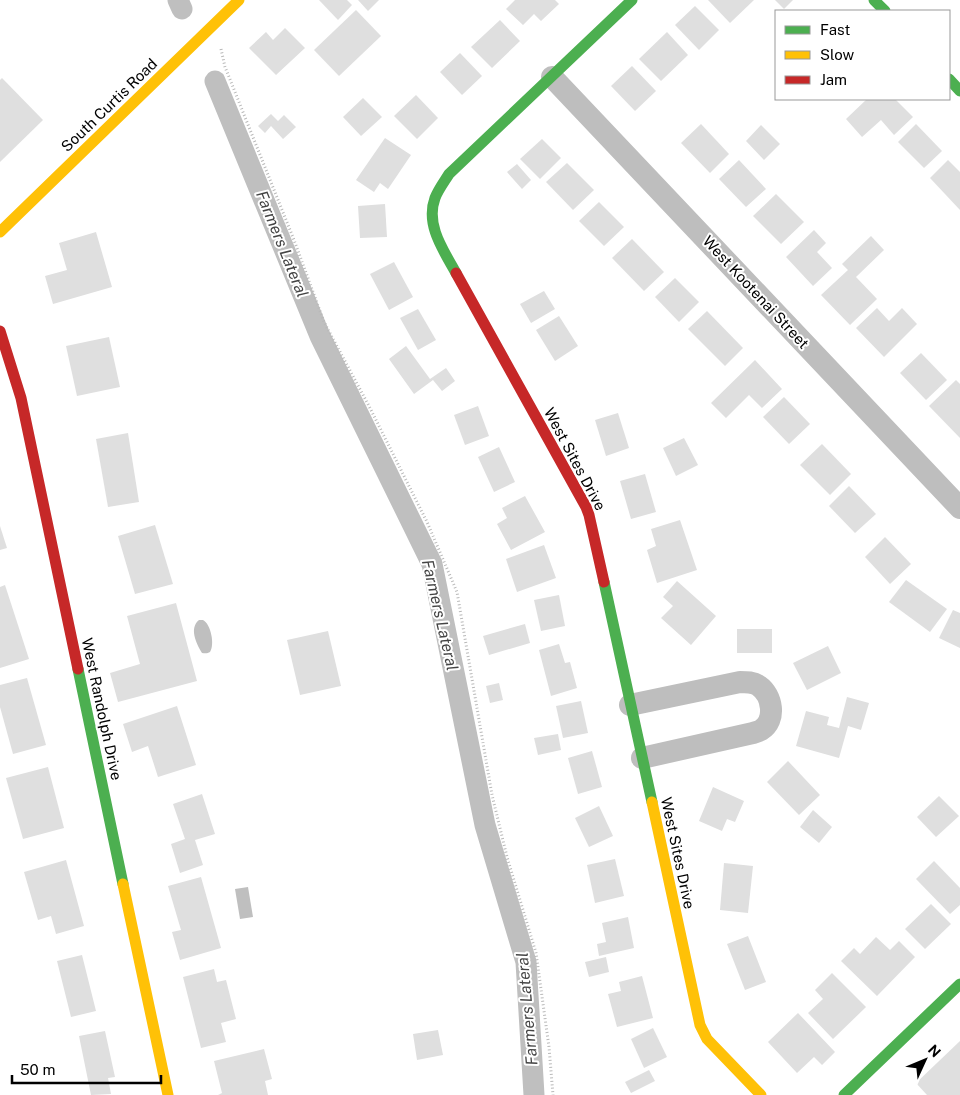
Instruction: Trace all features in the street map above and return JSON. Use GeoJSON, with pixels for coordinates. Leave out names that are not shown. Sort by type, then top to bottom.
{"type":"FeatureCollection","features":[{"type":"Feature","properties":{"kind":"street","name":"South Curtis Road"},"geometry":{"type":"LineString","coordinates":[[0,232],[239,0]]}},
{"type":"Feature","properties":{"kind":"street","name":"West Sites Drive"},"geometry":{"type":"LineString","coordinates":[[632,0],[450,174],[439,188],[432,205],[432,222],[437,238],[586,507],[592,523],[700,1025],[707,1039],[761,1095]]}},
{"type":"Feature","properties":{"kind":"street"},"geometry":{"type":"LineString","coordinates":[[874,0],[884,10]]}},
{"type":"Feature","properties":{"kind":"street","name":"West Kootenai Street"},"geometry":{"type":"LineString","coordinates":[[552,77],[960,508]]}},
{"type":"Feature","properties":{"kind":"street"},"geometry":{"type":"LineString","coordinates":[[950,80],[960,91]]}},
{"type":"Feature","properties":{"kind":"street","name":"West Randolph Drive"},"geometry":{"type":"LineString","coordinates":[[0,331],[22,398],[168,1095]]}},
{"type":"Feature","properties":{"kind":"street"},"geometry":{"type":"LineString","coordinates":[[630,705],[740,682],[750,682],[758,685],[766,693],[771,704],[771,715],[767,724],[761,730],[754,733],[642,758]]}},
{"type":"Feature","properties":{"kind":"street"},"geometry":{"type":"LineString","coordinates":[[844,1095],[960,984]]}},
{"type":"Feature","properties":{"kind":"path"},"geometry":{"type":"LineString","coordinates":[[216,22],[225,67],[294,240],[324,322],[370,408],[427,522],[457,592],[492,795],[507,857],[536,953],[550,1047],[552,1095]]}},
{"type":"Feature","properties":{"kind":"shaded area"},"geometry":{"type":"Polygon","coordinates":[[[199,620],[206,622],[211,635],[212,645],[208,653],[202,653],[194,636],[194,627],[199,620]]]}},
{"type":"Feature","properties":{"kind":"shaded area"},"geometry":{"type":"Polygon","coordinates":[[[248,887],[253,917],[240,919],[235,889],[248,887]]]}},
{"type":"Feature","properties":{"kind":"building"},"geometry":{"type":"Polygon","coordinates":[[[319,0],[347,0],[352,5],[338,20],[319,0]]]}},
{"type":"Feature","properties":{"kind":"building"},"geometry":{"type":"Polygon","coordinates":[[[358,0],[379,0],[368,11],[358,0]]]}},
{"type":"Feature","properties":{"kind":"building"},"geometry":{"type":"Polygon","coordinates":[[[515,0],[555,0],[559,4],[541,21],[534,14],[523,25],[506,9],[515,0]]]}},
{"type":"Feature","properties":{"kind":"building"},"geometry":{"type":"Polygon","coordinates":[[[708,0],[754,0],[730,23],[708,0]]]}},
{"type":"Feature","properties":{"kind":"building"},"geometry":{"type":"Polygon","coordinates":[[[775,0],[793,0],[784,9],[775,0]]]}},
{"type":"Feature","properties":{"kind":"building"},"geometry":{"type":"Polygon","coordinates":[[[695,6],[719,30],[699,50],[675,25],[695,6]]]}},
{"type":"Feature","properties":{"kind":"building"},"geometry":{"type":"Polygon","coordinates":[[[356,10],[381,36],[339,76],[314,50],[356,10]]]}},
{"type":"Feature","properties":{"kind":"building"},"geometry":{"type":"Polygon","coordinates":[[[500,20],[520,41],[492,68],[471,47],[500,20]]]}},
{"type":"Feature","properties":{"kind":"building"},"geometry":{"type":"Polygon","coordinates":[[[285,28],[305,48],[276,75],[249,48],[266,32],[273,40],[285,28]]]}},
{"type":"Feature","properties":{"kind":"building"},"geometry":{"type":"Polygon","coordinates":[[[667,32],[688,55],[661,81],[639,59],[667,32]]]}},
{"type":"Feature","properties":{"kind":"building"},"geometry":{"type":"Polygon","coordinates":[[[460,53],[482,76],[462,95],[440,72],[460,53]]]}},
{"type":"Feature","properties":{"kind":"building"},"geometry":{"type":"Polygon","coordinates":[[[632,66],[656,91],[635,111],[611,86],[632,66]]]}},
{"type":"Feature","properties":{"kind":"building"},"geometry":{"type":"Polygon","coordinates":[[[2,78],[43,120],[0,162],[0,80],[2,78]]]}},
{"type":"Feature","properties":{"kind":"building"},"geometry":{"type":"Polygon","coordinates":[[[416,95],[438,118],[417,139],[394,116],[416,95]]]}},
{"type":"Feature","properties":{"kind":"building"},"geometry":{"type":"Polygon","coordinates":[[[363,98],[382,117],[361,136],[343,117],[363,98]]]}},
{"type":"Feature","properties":{"kind":"building"},"geometry":{"type":"Polygon","coordinates":[[[866,100],[896,100],[913,117],[894,135],[881,120],[862,137],[846,119],[866,100]]]}},
{"type":"Feature","properties":{"kind":"building"},"geometry":{"type":"Polygon","coordinates":[[[271,114],[278,121],[284,115],[296,127],[283,139],[271,126],[265,133],[258,126],[271,114]]]}},
{"type":"Feature","properties":{"kind":"building"},"geometry":{"type":"Polygon","coordinates":[[[701,124],[729,154],[710,173],[681,143],[701,124]]]}},
{"type":"Feature","properties":{"kind":"building"},"geometry":{"type":"Polygon","coordinates":[[[916,124],[942,151],[924,168],[898,142],[916,124]]]}},
{"type":"Feature","properties":{"kind":"building"},"geometry":{"type":"Polygon","coordinates":[[[761,125],[780,144],[764,160],[746,141],[761,125]]]}},
{"type":"Feature","properties":{"kind":"building"},"geometry":{"type":"Polygon","coordinates":[[[385,138],[411,155],[388,189],[380,183],[374,192],[356,180],[385,138]]]}},
{"type":"Feature","properties":{"kind":"building"},"geometry":{"type":"Polygon","coordinates":[[[542,139],[561,158],[540,179],[520,159],[542,139]]]}},
{"type":"Feature","properties":{"kind":"building"},"geometry":{"type":"Polygon","coordinates":[[[739,160],[766,189],[746,207],[719,179],[739,160]]]}},
{"type":"Feature","properties":{"kind":"building"},"geometry":{"type":"Polygon","coordinates":[[[948,160],[960,172],[960,210],[930,178],[948,160]]]}},
{"type":"Feature","properties":{"kind":"building"},"geometry":{"type":"Polygon","coordinates":[[[567,163],[594,190],[573,210],[546,182],[567,163]]]}},
{"type":"Feature","properties":{"kind":"building"},"geometry":{"type":"Polygon","coordinates":[[[517,164],[531,180],[522,189],[507,172],[517,164]]]}},
{"type":"Feature","properties":{"kind":"building"},"geometry":{"type":"Polygon","coordinates":[[[776,194],[804,222],[781,244],[753,216],[776,194]]]}},
{"type":"Feature","properties":{"kind":"building"},"geometry":{"type":"Polygon","coordinates":[[[599,202],[624,227],[604,246],[579,221],[599,202]]]}},
{"type":"Feature","properties":{"kind":"building"},"geometry":{"type":"Polygon","coordinates":[[[385,204],[387,237],[360,238],[358,206],[385,204]]]}},
{"type":"Feature","properties":{"kind":"building"},"geometry":{"type":"Polygon","coordinates":[[[814,230],[826,243],[817,252],[832,268],[813,286],[786,257],[814,230]]]}},
{"type":"Feature","properties":{"kind":"building"},"geometry":{"type":"Polygon","coordinates":[[[96,232],[112,287],[53,304],[45,276],[67,270],[59,243],[96,232]]]}},
{"type":"Feature","properties":{"kind":"building"},"geometry":{"type":"Polygon","coordinates":[[[871,236],[884,250],[856,277],[877,299],[850,325],[821,295],[848,270],[842,264],[871,236]]]}},
{"type":"Feature","properties":{"kind":"building"},"geometry":{"type":"Polygon","coordinates":[[[632,239],[664,272],[644,291],[612,258],[632,239]]]}},
{"type":"Feature","properties":{"kind":"building"},"geometry":{"type":"Polygon","coordinates":[[[394,262],[413,297],[389,310],[370,274],[394,262]]]}},
{"type":"Feature","properties":{"kind":"building"},"geometry":{"type":"Polygon","coordinates":[[[675,278],[699,302],[679,322],[655,297],[675,278]]]}},
{"type":"Feature","properties":{"kind":"building"},"geometry":{"type":"Polygon","coordinates":[[[544,291],[555,309],[531,323],[520,304],[544,291]]]}},
{"type":"Feature","properties":{"kind":"building"},"geometry":{"type":"Polygon","coordinates":[[[877,308],[889,321],[902,308],[917,324],[884,357],[856,328],[877,308]]]}},
{"type":"Feature","properties":{"kind":"building"},"geometry":{"type":"Polygon","coordinates":[[[418,309],[436,340],[418,350],[400,318],[418,309]]]}},
{"type":"Feature","properties":{"kind":"building"},"geometry":{"type":"Polygon","coordinates":[[[707,311],[743,348],[725,366],[688,329],[707,311]]]}},
{"type":"Feature","properties":{"kind":"building"},"geometry":{"type":"Polygon","coordinates":[[[559,316],[578,346],[555,361],[536,330],[559,316]]]}},
{"type":"Feature","properties":{"kind":"building"},"geometry":{"type":"Polygon","coordinates":[[[109,337],[120,387],[77,396],[66,346],[109,337]]]}},
{"type":"Feature","properties":{"kind":"building"},"geometry":{"type":"Polygon","coordinates":[[[406,346],[430,379],[446,368],[455,381],[442,391],[433,380],[414,394],[389,359],[406,346]]]}},
{"type":"Feature","properties":{"kind":"building"},"geometry":{"type":"Polygon","coordinates":[[[921,353],[947,380],[926,400],[900,373],[921,353]]]}},
{"type":"Feature","properties":{"kind":"building"},"geometry":{"type":"Polygon","coordinates":[[[755,360],[782,389],[762,408],[749,395],[726,418],[711,403],[755,360]]]}},
{"type":"Feature","properties":{"kind":"building"},"geometry":{"type":"Polygon","coordinates":[[[956,380],[960,384],[960,438],[929,406],[956,380]]]}},
{"type":"Feature","properties":{"kind":"building"},"geometry":{"type":"Polygon","coordinates":[[[784,397],[810,424],[789,444],[763,417],[784,397]]]}},
{"type":"Feature","properties":{"kind":"building"},"geometry":{"type":"Polygon","coordinates":[[[478,406],[489,436],[465,445],[454,415],[478,406]]]}},
{"type":"Feature","properties":{"kind":"building"},"geometry":{"type":"Polygon","coordinates":[[[618,413],[629,448],[606,456],[595,420],[618,413]]]}},
{"type":"Feature","properties":{"kind":"building"},"geometry":{"type":"Polygon","coordinates":[[[128,433],[139,502],[108,507],[96,439],[128,433]]]}},
{"type":"Feature","properties":{"kind":"building"},"geometry":{"type":"Polygon","coordinates":[[[684,438],[698,465],[676,476],[663,448],[684,438]]]}},
{"type":"Feature","properties":{"kind":"building"},"geometry":{"type":"Polygon","coordinates":[[[822,444],[851,474],[830,495],[800,465],[822,444]]]}},
{"type":"Feature","properties":{"kind":"building"},"geometry":{"type":"Polygon","coordinates":[[[499,447],[515,482],[494,492],[478,457],[499,447]]]}},
{"type":"Feature","properties":{"kind":"building"},"geometry":{"type":"Polygon","coordinates":[[[645,474],[656,512],[631,519],[620,481],[645,474]]]}},
{"type":"Feature","properties":{"kind":"building"},"geometry":{"type":"Polygon","coordinates":[[[849,486],[876,514],[855,533],[829,506],[849,486]]]}},
{"type":"Feature","properties":{"kind":"building"},"geometry":{"type":"Polygon","coordinates":[[[525,496],[545,532],[511,550],[497,524],[507,518],[502,508],[525,496]]]}},
{"type":"Feature","properties":{"kind":"building"},"geometry":{"type":"Polygon","coordinates":[[[680,520],[697,570],[657,583],[647,550],[656,546],[651,529],[680,520]]]}},
{"type":"Feature","properties":{"kind":"building"},"geometry":{"type":"Polygon","coordinates":[[[155,525],[173,584],[135,594],[118,536],[155,525]]]}},
{"type":"Feature","properties":{"kind":"building"},"geometry":{"type":"Polygon","coordinates":[[[0,526],[7,548],[0,550],[0,526]]]}},
{"type":"Feature","properties":{"kind":"building"},"geometry":{"type":"Polygon","coordinates":[[[885,537],[911,564],[890,584],[865,557],[885,537]]]}},
{"type":"Feature","properties":{"kind":"building"},"geometry":{"type":"Polygon","coordinates":[[[544,545],[556,578],[517,592],[506,559],[544,545]]]}},
{"type":"Feature","properties":{"kind":"building"},"geometry":{"type":"Polygon","coordinates":[[[906,580],[947,609],[930,632],[889,602],[906,580]]]}},
{"type":"Feature","properties":{"kind":"building"},"geometry":{"type":"Polygon","coordinates":[[[677,581],[716,616],[691,645],[661,618],[673,606],[663,597],[677,581]]]}},
{"type":"Feature","properties":{"kind":"building"},"geometry":{"type":"Polygon","coordinates":[[[5,585],[29,659],[0,668],[0,587],[5,585]]]}},
{"type":"Feature","properties":{"kind":"building"},"geometry":{"type":"Polygon","coordinates":[[[559,595],[565,626],[541,631],[534,600],[559,595]]]}},
{"type":"Feature","properties":{"kind":"building"},"geometry":{"type":"Polygon","coordinates":[[[176,603],[197,681],[118,702],[110,673],[140,664],[127,616],[176,603]]]}},
{"type":"Feature","properties":{"kind":"building"},"geometry":{"type":"Polygon","coordinates":[[[953,610],[960,613],[960,648],[939,638],[953,610]]]}},
{"type":"Feature","properties":{"kind":"building"},"geometry":{"type":"Polygon","coordinates":[[[525,624],[530,643],[489,655],[483,636],[525,624]]]}},
{"type":"Feature","properties":{"kind":"building"},"geometry":{"type":"Polygon","coordinates":[[[737,629],[772,629],[772,653],[737,653],[737,629]]]}},
{"type":"Feature","properties":{"kind":"building"},"geometry":{"type":"Polygon","coordinates":[[[328,631],[341,686],[300,695],[287,640],[328,631]]]}},
{"type":"Feature","properties":{"kind":"building"},"geometry":{"type":"Polygon","coordinates":[[[559,644],[565,663],[570,662],[577,688],[551,696],[539,650],[559,644]]]}},
{"type":"Feature","properties":{"kind":"building"},"geometry":{"type":"Polygon","coordinates":[[[828,646],[841,673],[807,690],[793,663],[828,646]]]}},
{"type":"Feature","properties":{"kind":"building"},"geometry":{"type":"Polygon","coordinates":[[[27,678],[46,745],[13,754],[0,707],[0,685],[27,678]]]}},
{"type":"Feature","properties":{"kind":"building"},"geometry":{"type":"Polygon","coordinates":[[[499,683],[503,700],[490,703],[486,686],[499,683]]]}},
{"type":"Feature","properties":{"kind":"building"},"geometry":{"type":"Polygon","coordinates":[[[847,697],[869,703],[861,730],[848,726],[839,758],[796,746],[806,711],[829,717],[827,725],[839,728],[847,697]]]}},
{"type":"Feature","properties":{"kind":"building"},"geometry":{"type":"Polygon","coordinates":[[[581,701],[588,733],[563,738],[556,706],[581,701]]]}},
{"type":"Feature","properties":{"kind":"building"},"geometry":{"type":"Polygon","coordinates":[[[177,706],[196,765],[158,777],[148,746],[132,752],[123,724],[177,706]]]}},
{"type":"Feature","properties":{"kind":"building"},"geometry":{"type":"Polygon","coordinates":[[[558,734],[561,750],[538,755],[534,738],[558,734]]]}},
{"type":"Feature","properties":{"kind":"building"},"geometry":{"type":"Polygon","coordinates":[[[592,751],[602,787],[578,794],[568,758],[592,751]]]}},
{"type":"Feature","properties":{"kind":"building"},"geometry":{"type":"Polygon","coordinates":[[[788,761],[820,795],[799,815],[767,782],[788,761]]]}},
{"type":"Feature","properties":{"kind":"building"},"geometry":{"type":"Polygon","coordinates":[[[48,767],[64,828],[23,839],[6,778],[48,767]]]}},
{"type":"Feature","properties":{"kind":"building"},"geometry":{"type":"Polygon","coordinates":[[[713,787],[744,801],[735,822],[727,819],[722,831],[699,821],[713,787]]]}},
{"type":"Feature","properties":{"kind":"building"},"geometry":{"type":"Polygon","coordinates":[[[202,794],[215,834],[195,840],[203,865],[180,873],[171,844],[185,839],[173,804],[202,794]]]}},
{"type":"Feature","properties":{"kind":"building"},"geometry":{"type":"Polygon","coordinates":[[[939,796],[959,816],[936,837],[917,817],[939,796]]]}},
{"type":"Feature","properties":{"kind":"building"},"geometry":{"type":"Polygon","coordinates":[[[599,806],[613,836],[589,847],[575,818],[599,806]]]}},
{"type":"Feature","properties":{"kind":"building"},"geometry":{"type":"Polygon","coordinates":[[[813,810],[832,827],[819,843],[800,827],[813,810]]]}},
{"type":"Feature","properties":{"kind":"building"},"geometry":{"type":"Polygon","coordinates":[[[615,859],[624,896],[595,903],[587,865],[615,859]]]}},
{"type":"Feature","properties":{"kind":"building"},"geometry":{"type":"Polygon","coordinates":[[[66,860],[84,926],[56,934],[51,916],[38,920],[24,872],[66,860]]]}},
{"type":"Feature","properties":{"kind":"building"},"geometry":{"type":"Polygon","coordinates":[[[934,861],[960,888],[960,905],[950,914],[916,879],[934,861]]]}},
{"type":"Feature","properties":{"kind":"building"},"geometry":{"type":"Polygon","coordinates":[[[724,863],[753,866],[748,913],[720,910],[724,863]]]}},
{"type":"Feature","properties":{"kind":"building"},"geometry":{"type":"Polygon","coordinates":[[[201,877],[221,948],[180,960],[172,932],[181,930],[168,886],[201,877]]]}},
{"type":"Feature","properties":{"kind":"building"},"geometry":{"type":"Polygon","coordinates":[[[931,904],[951,924],[925,949],[905,929],[931,904]]]}},
{"type":"Feature","properties":{"kind":"building"},"geometry":{"type":"Polygon","coordinates":[[[628,917],[634,948],[599,956],[597,944],[606,942],[602,923],[628,917]]]}},
{"type":"Feature","properties":{"kind":"building"},"geometry":{"type":"Polygon","coordinates":[[[748,936],[766,982],[745,990],[727,944],[748,936]]]}},
{"type":"Feature","properties":{"kind":"building"},"geometry":{"type":"Polygon","coordinates":[[[876,937],[890,950],[899,941],[915,957],[877,996],[841,961],[854,948],[860,954],[876,937]]]}},
{"type":"Feature","properties":{"kind":"building"},"geometry":{"type":"Polygon","coordinates":[[[82,955],[96,1011],[71,1017],[57,961],[82,955]]]}},
{"type":"Feature","properties":{"kind":"building"},"geometry":{"type":"Polygon","coordinates":[[[606,957],[609,972],[589,977],[585,962],[606,957]]]}},
{"type":"Feature","properties":{"kind":"building"},"geometry":{"type":"Polygon","coordinates":[[[214,969],[217,982],[226,980],[236,1019],[221,1023],[226,1042],[201,1048],[183,977],[214,969]]]}},
{"type":"Feature","properties":{"kind":"building"},"geometry":{"type":"Polygon","coordinates":[[[832,973],[866,1007],[833,1039],[808,1013],[823,999],[815,990],[832,973]]]}},
{"type":"Feature","properties":{"kind":"building"},"geometry":{"type":"Polygon","coordinates":[[[642,976],[653,1018],[617,1027],[608,994],[621,991],[619,982],[642,976]]]}},
{"type":"Feature","properties":{"kind":"building"},"geometry":{"type":"Polygon","coordinates":[[[798,1013],[835,1052],[822,1065],[814,1057],[797,1073],[768,1042],[798,1013]]]}},
{"type":"Feature","properties":{"kind":"building"},"geometry":{"type":"Polygon","coordinates":[[[653,1028],[667,1057],[644,1068],[631,1039],[653,1028]]]}},
{"type":"Feature","properties":{"kind":"building"},"geometry":{"type":"Polygon","coordinates":[[[438,1030],[443,1055],[417,1060],[413,1034],[438,1030]]]}},
{"type":"Feature","properties":{"kind":"building"},"geometry":{"type":"Polygon","coordinates":[[[105,1031],[115,1077],[108,1078],[111,1094],[91,1095],[79,1036],[105,1031]]]}},
{"type":"Feature","properties":{"kind":"building"},"geometry":{"type":"Polygon","coordinates":[[[960,1041],[960,1095],[927,1095],[916,1083],[960,1041]]]}},
{"type":"Feature","properties":{"kind":"building"},"geometry":{"type":"Polygon","coordinates":[[[264,1049],[272,1079],[265,1081],[268,1095],[218,1095],[222,1093],[214,1061],[264,1049]]]}},
{"type":"Feature","properties":{"kind":"building"},"geometry":{"type":"Polygon","coordinates":[[[649,1070],[655,1081],[631,1093],[625,1082],[649,1070]]]}},
{"type":"Feature","properties":{"kind":"waterway","name":"Farmers Lateral"},"geometry":{"type":"LineString","coordinates":[[178,0],[182,9]]}},
{"type":"Feature","properties":{"kind":"waterway","name":"Farmers Lateral"},"geometry":{"type":"LineString","coordinates":[[215,81],[320,336],[432,564],[485,825],[526,962],[534,1095]]}},
{"type":"Feature","properties":{"kind":"traffic: fast"},"geometry":{"type":"LineString","coordinates":[[456,273],[441,247],[432,218],[435,198],[443,183],[449,174],[632,0]]}},
{"type":"Feature","properties":{"kind":"traffic: fast"},"geometry":{"type":"LineString","coordinates":[[874,0],[884,10]]}},
{"type":"Feature","properties":{"kind":"traffic: fast"},"geometry":{"type":"LineString","coordinates":[[950,80],[960,91]]}},
{"type":"Feature","properties":{"kind":"traffic: fast"},"geometry":{"type":"LineString","coordinates":[[604,582],[652,802]]}},
{"type":"Feature","properties":{"kind":"traffic: fast"},"geometry":{"type":"LineString","coordinates":[[78,669],[123,884]]}},
{"type":"Feature","properties":{"kind":"traffic: fast"},"geometry":{"type":"LineString","coordinates":[[844,1095],[960,984]]}},
{"type":"Feature","properties":{"kind":"traffic: slow"},"geometry":{"type":"LineString","coordinates":[[0,232],[239,0]]}},
{"type":"Feature","properties":{"kind":"traffic: slow"},"geometry":{"type":"LineString","coordinates":[[652,802],[700,1025],[707,1039],[761,1095]]}},
{"type":"Feature","properties":{"kind":"traffic: slow"},"geometry":{"type":"LineString","coordinates":[[123,884],[168,1095]]}},
{"type":"Feature","properties":{"kind":"traffic: jam"},"geometry":{"type":"LineString","coordinates":[[456,273],[586,507],[604,582]]}},
{"type":"Feature","properties":{"kind":"traffic: jam"},"geometry":{"type":"LineString","coordinates":[[0,331],[21,398],[78,669]]}}]}
